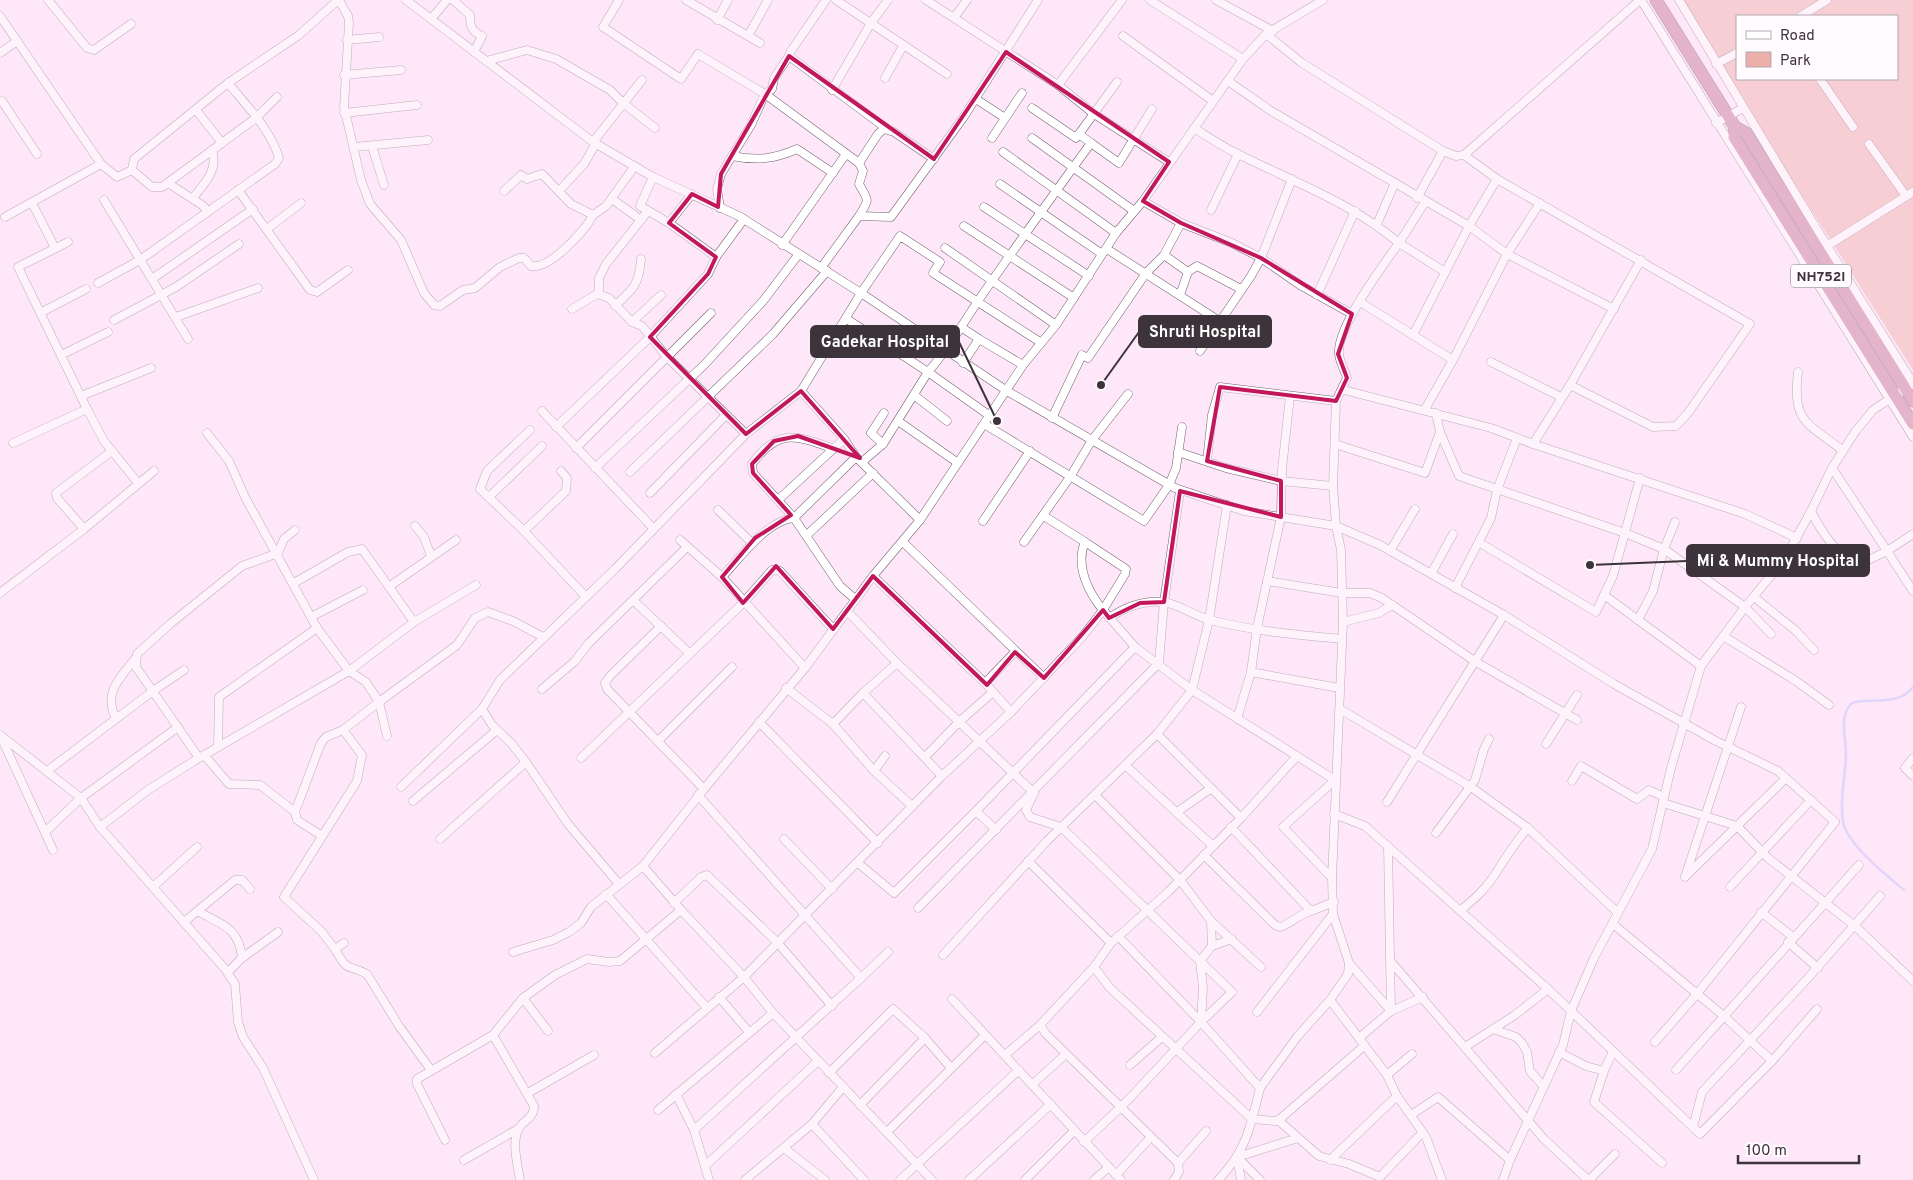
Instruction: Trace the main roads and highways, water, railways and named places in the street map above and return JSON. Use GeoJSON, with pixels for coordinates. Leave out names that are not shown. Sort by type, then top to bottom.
{"type":"FeatureCollection","features":[{"type":"Feature","properties":{"kind":"highway","name":"NH752I"},"geometry":{"type":"LineString","coordinates":[[1656,0],[1735,127],[1746,133],[1903,390],[1913,402]]}},
{"type":"Feature","properties":{"kind":"highway","name":"NH752I"},"geometry":{"type":"LineString","coordinates":[[1903,390],[1913,424]]}},
{"type":"Feature","properties":{"kind":"waterway"},"geometry":{"type":"LineString","coordinates":[[1904,890],[1860,850],[1846,831],[1842,814],[1846,761],[1844,722],[1847,710],[1854,702],[1898,698],[1906,694],[1913,687]]}},
{"type":"Feature","properties":{"kind":"place","name":"Shruti Hospital"},"geometry":{"type":"Point","coordinates":[1101,385]}},
{"type":"Feature","properties":{"kind":"place","name":"Gadekar Hospital"},"geometry":{"type":"Point","coordinates":[997,421]}},
{"type":"Feature","properties":{"kind":"place","name":"Mi & Mummy Hospital"},"geometry":{"type":"Point","coordinates":[1590,565]}}]}
